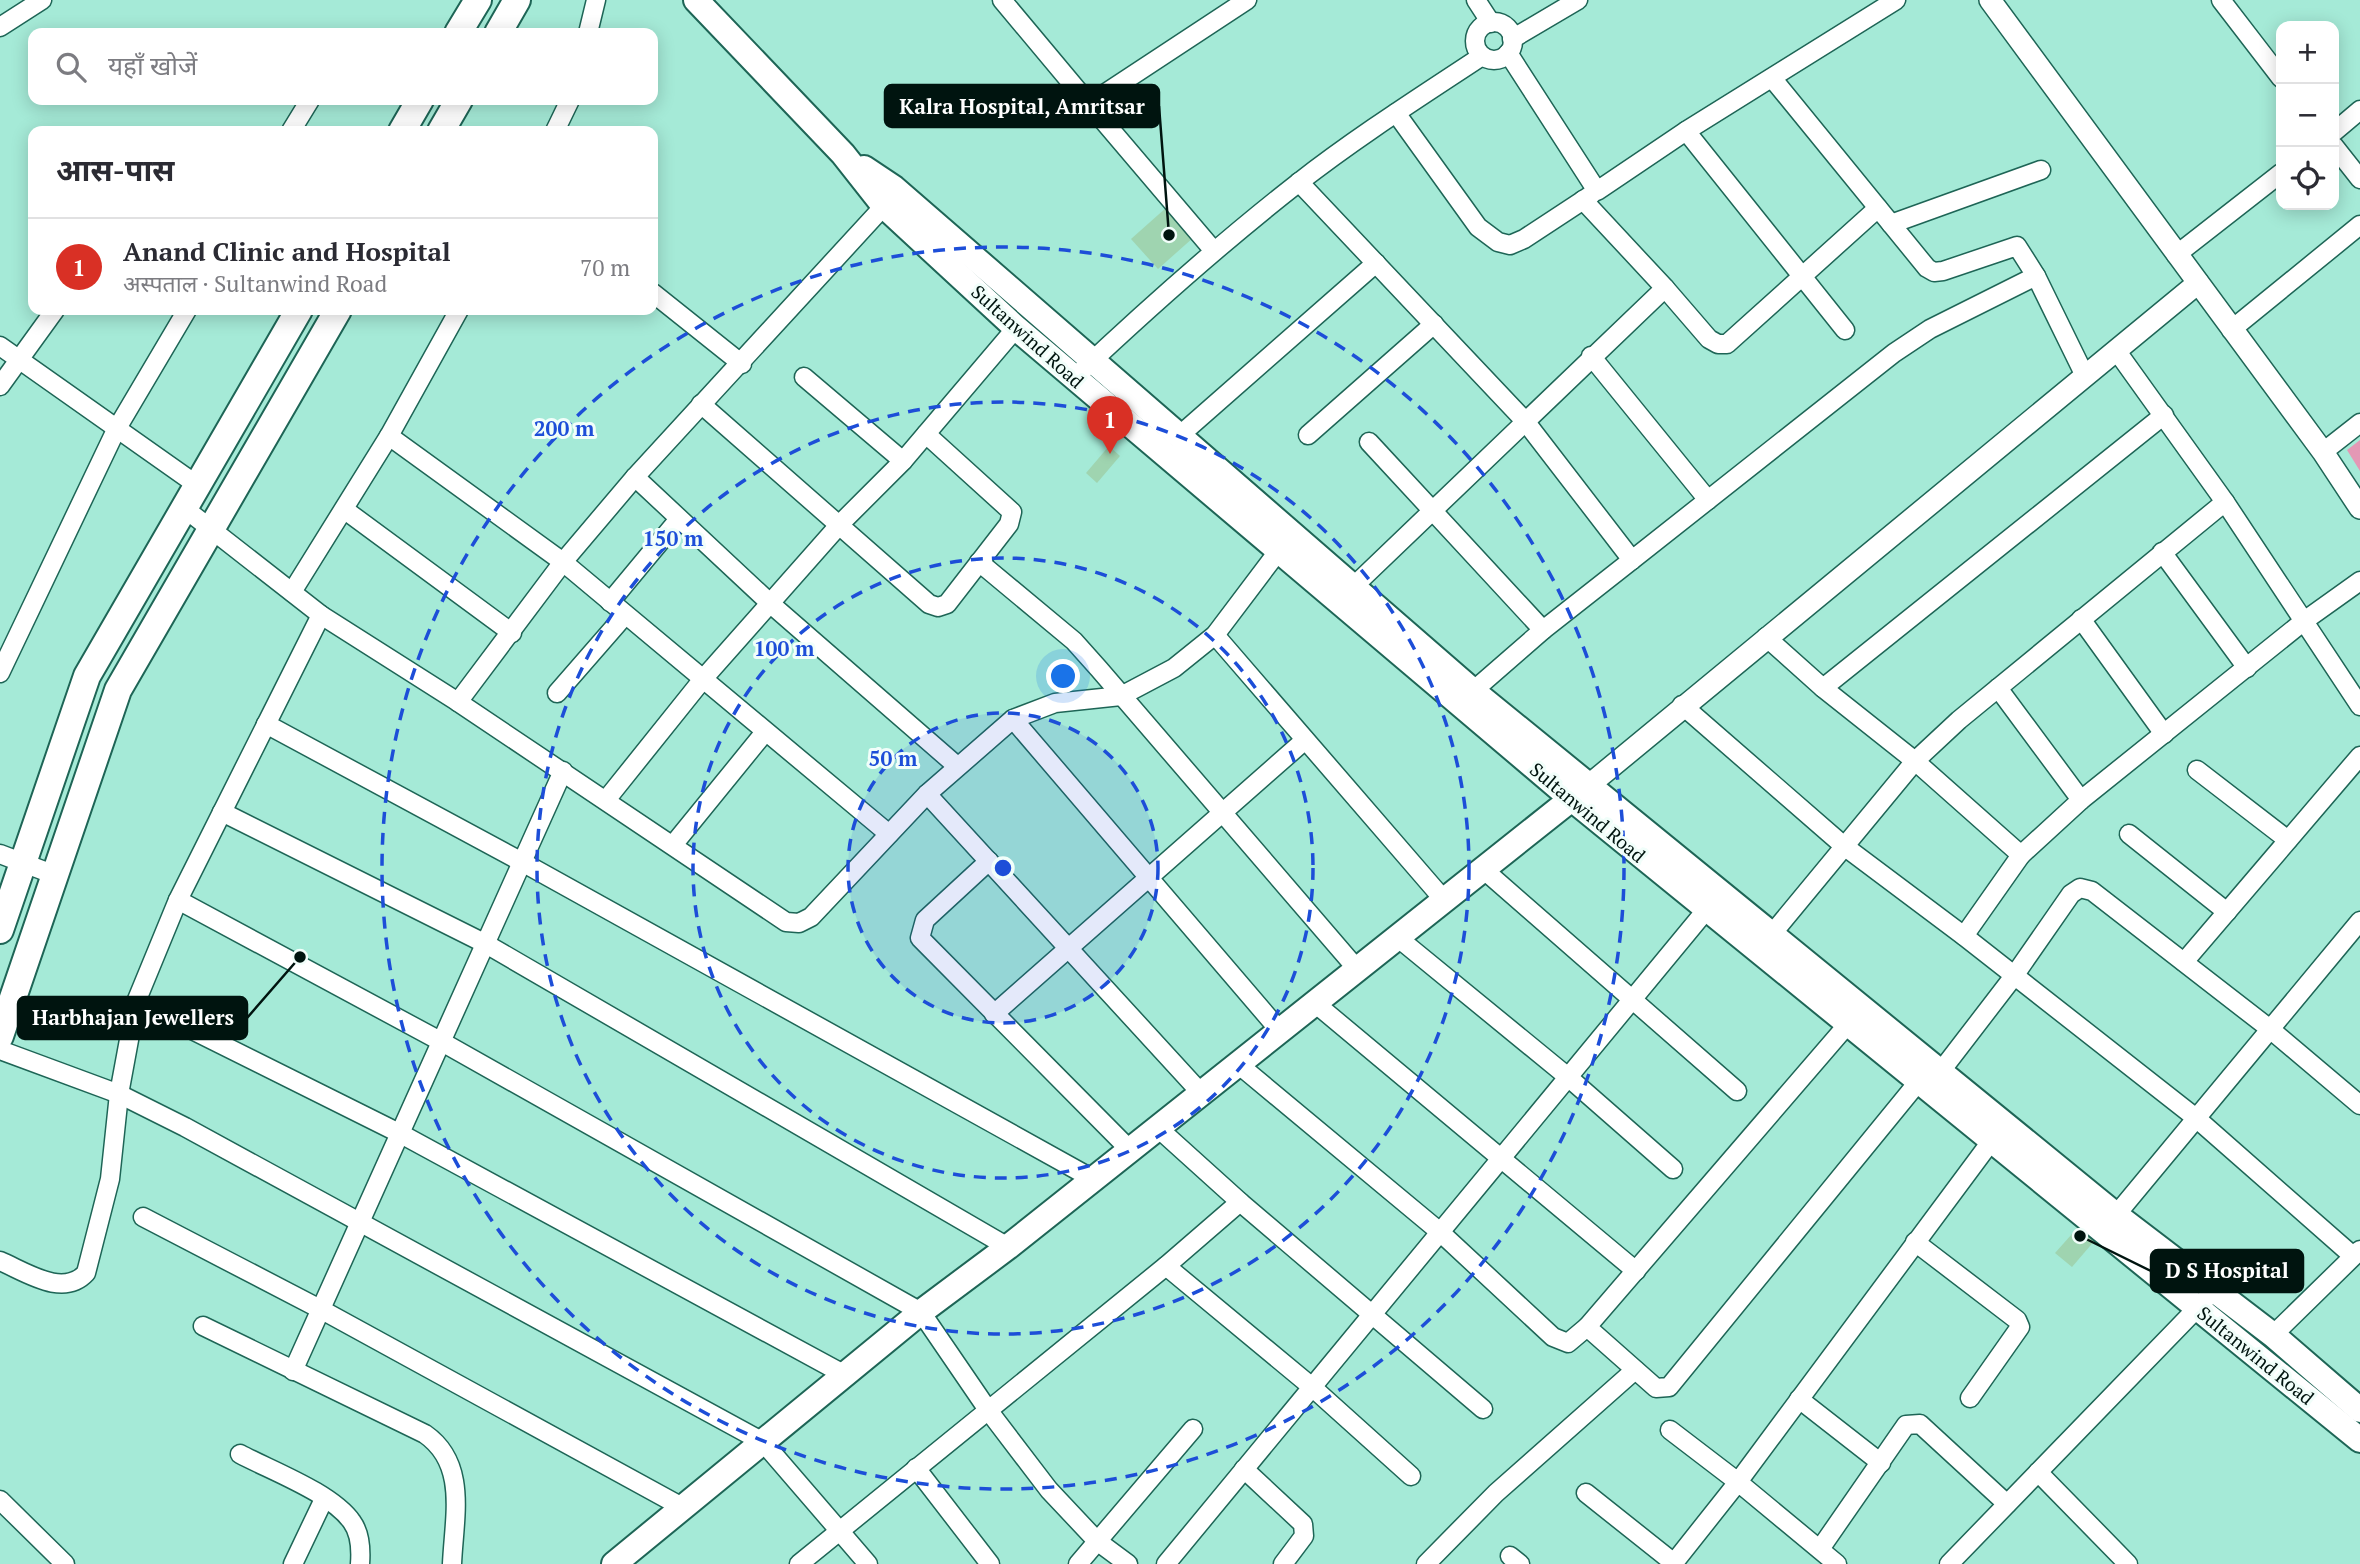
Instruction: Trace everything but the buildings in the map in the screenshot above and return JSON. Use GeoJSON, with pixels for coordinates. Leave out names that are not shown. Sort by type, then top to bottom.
{"type":"FeatureCollection","features":[{"type":"Feature","properties":{"kind":"main road"},"geometry":{"type":"LineString","coordinates":[[461,28],[478,0]]}},
{"type":"Feature","properties":{"kind":"main road"},"geometry":{"type":"LineString","coordinates":[[501,28],[517,0]]}},
{"type":"Feature","properties":{"kind":"main road","name":"Sultanwind Road"},"geometry":{"type":"LineString","coordinates":[[696,0],[843,154],[884,206],[1074,378],[1285,542],[1580,793],[1772,934],[1930,1076],[2206,1299],[2360,1440]]}},
{"type":"Feature","properties":{"kind":"main road"},"geometry":{"type":"LineString","coordinates":[[405,126],[417,105]]}},
{"type":"Feature","properties":{"kind":"main road"},"geometry":{"type":"LineString","coordinates":[[444,126],[456,105]]}},
{"type":"Feature","properties":{"kind":"main road","name":"Sultanwind Road"},"geometry":{"type":"LineString","coordinates":[[843,154],[894,188],[1094,359],[1179,436],[1285,542],[1353,586],[1473,691],[1707,909],[1848,1024],[1930,1076]]}},
{"type":"Feature","properties":{"kind":"main road"},"geometry":{"type":"LineString","coordinates":[[0,930],[12,858],[87,676],[296,315]]}},
{"type":"Feature","properties":{"kind":"main road"},"geometry":{"type":"LineString","coordinates":[[0,1036],[118,690],[335,315]]}},
{"type":"Feature","properties":{"kind":"main road"},"geometry":{"type":"LineString","coordinates":[[614,1564],[921,1312],[1008,1247],[1580,793]]}},
{"type":"Feature","properties":{"kind":"main road"},"geometry":{"type":"LineString","coordinates":[[1998,1132],[2116,1215],[2206,1299],[2273,1335],[2360,1410]]}},
{"type":"Feature","properties":{"kind":"street"},"geometry":{"type":"LineString","coordinates":[[0,27],[43,0]]}},
{"type":"Feature","properties":{"kind":"street"},"geometry":{"type":"LineString","coordinates":[[589,28],[596,0]]}},
{"type":"Feature","properties":{"kind":"street"},"geometry":{"type":"LineString","coordinates":[[1002,0],[1214,251]]}},
{"type":"Feature","properties":{"kind":"street"},"geometry":{"type":"LineString","coordinates":[[1089,104],[1247,0]]}},
{"type":"Feature","properties":{"kind":"street"},"geometry":{"type":"LineString","coordinates":[[1476,0],[1491,23],[1505,27],[1510,46],[1590,196],[1709,339],[1718,344],[1727,344],[1738,338],[1878,208]]}},
{"type":"Feature","properties":{"kind":"street"},"geometry":{"type":"LineString","coordinates":[[1491,23],[1479,30],[1475,36],[1475,44],[1482,56],[1496,60],[1510,46],[1578,0]]}},
{"type":"Feature","properties":{"kind":"street"},"geometry":{"type":"LineString","coordinates":[[1396,113],[1478,227],[1498,243],[1510,244],[1524,239],[1686,131],[1896,0]]}},
{"type":"Feature","properties":{"kind":"street"},"geometry":{"type":"LineString","coordinates":[[1990,0],[2323,452],[2360,508]]}},
{"type":"Feature","properties":{"kind":"street"},"geometry":{"type":"LineString","coordinates":[[2221,0],[2276,72]]}},
{"type":"Feature","properties":{"kind":"street"},"geometry":{"type":"LineString","coordinates":[[1074,378],[1214,251],[1299,182],[1482,56]]}},
{"type":"Feature","properties":{"kind":"street"},"geometry":{"type":"LineString","coordinates":[[1772,78],[1891,224],[1934,272],[2010,245],[2021,249],[2085,376]]}},
{"type":"Feature","properties":{"kind":"street"},"geometry":{"type":"LineString","coordinates":[[294,126],[307,105]]}},
{"type":"Feature","properties":{"kind":"street"},"geometry":{"type":"LineString","coordinates":[[557,126],[568,105]]}},
{"type":"Feature","properties":{"kind":"street"},"geometry":{"type":"LineString","coordinates":[[2339,128],[2360,110]]}},
{"type":"Feature","properties":{"kind":"street"},"geometry":{"type":"LineString","coordinates":[[1686,131],[1846,330]]}},
{"type":"Feature","properties":{"kind":"street"},"geometry":{"type":"LineString","coordinates":[[2335,147],[2360,179]]}},
{"type":"Feature","properties":{"kind":"street"},"geometry":{"type":"LineString","coordinates":[[1891,224],[2041,170]]}},
{"type":"Feature","properties":{"kind":"street"},"geometry":{"type":"LineString","coordinates":[[2176,255],[2276,177]]}},
{"type":"Feature","properties":{"kind":"street"},"geometry":{"type":"LineString","coordinates":[[1299,182],[1525,421],[1633,560]]}},
{"type":"Feature","properties":{"kind":"street"},"geometry":{"type":"LineString","coordinates":[[458,702],[564,562],[635,477],[701,404],[742,364],[884,206]]}},
{"type":"Feature","properties":{"kind":"street"},"geometry":{"type":"LineString","coordinates":[[2231,330],[2360,225]]}},
{"type":"Feature","properties":{"kind":"street"},"geometry":{"type":"LineString","coordinates":[[1179,436],[1376,263]]}},
{"type":"Feature","properties":{"kind":"street"},"geometry":{"type":"LineString","coordinates":[[1473,691],[1543,631],[1912,341],[1930,328],[2036,276]]}},
{"type":"Feature","properties":{"kind":"street"},"geometry":{"type":"LineString","coordinates":[[1580,793],[1682,705],[2198,284]]}},
{"type":"Feature","properties":{"kind":"street"},"geometry":{"type":"LineString","coordinates":[[1353,586],[1665,288]]}},
{"type":"Feature","properties":{"kind":"street"},"geometry":{"type":"LineString","coordinates":[[658,297],[742,364]]}},
{"type":"Feature","properties":{"kind":"street"},"geometry":{"type":"LineString","coordinates":[[0,386],[51,315]]}},
{"type":"Feature","properties":{"kind":"street"},"geometry":{"type":"LineString","coordinates":[[0,673],[116,430],[184,315]]}},
{"type":"Feature","properties":{"kind":"street"},"geometry":{"type":"LineString","coordinates":[[292,592],[389,436],[456,315]]}},
{"type":"Feature","properties":{"kind":"street"},"geometry":{"type":"LineString","coordinates":[[1308,435],[1434,324]]}},
{"type":"Feature","properties":{"kind":"street"},"geometry":{"type":"LineString","coordinates":[[606,800],[703,679],[772,605],[841,523],[903,461],[1016,327]]}},
{"type":"Feature","properties":{"kind":"street"},"geometry":{"type":"LineString","coordinates":[[0,346],[116,430],[191,496],[212,529],[321,615],[458,702],[786,922],[799,923],[811,917],[927,794],[1013,719],[1055,704],[1121,696],[1174,668],[1215,635],[1285,542]]}},
{"type":"Feature","properties":{"kind":"street"},"geometry":{"type":"LineString","coordinates":[[2116,350],[2225,502],[2360,706]]}},
{"type":"Feature","properties":{"kind":"street"},"geometry":{"type":"LineString","coordinates":[[1591,356],[1708,500]]}},
{"type":"Feature","properties":{"kind":"street"},"geometry":{"type":"LineString","coordinates":[[804,377],[903,461]]}},
{"type":"Feature","properties":{"kind":"street"},"geometry":{"type":"LineString","coordinates":[[701,404],[841,523],[929,604],[938,607],[947,604],[1012,518],[1010,508],[926,434]]}},
{"type":"Feature","properties":{"kind":"street"},"geometry":{"type":"LineString","coordinates":[[1823,688],[2164,415]]}},
{"type":"Feature","properties":{"kind":"street"},"geometry":{"type":"LineString","coordinates":[[2323,452],[2360,423]]}},
{"type":"Feature","properties":{"kind":"street"},"geometry":{"type":"LineString","coordinates":[[389,436],[564,562],[889,834]]}},
{"type":"Feature","properties":{"kind":"street"},"geometry":{"type":"LineString","coordinates":[[1369,442],[1543,631]]}},
{"type":"Feature","properties":{"kind":"street"},"geometry":{"type":"LineString","coordinates":[[635,477],[772,605],[957,766]]}},
{"type":"Feature","properties":{"kind":"street"},"geometry":{"type":"LineString","coordinates":[[1772,934],[1915,761],[1998,688],[2225,502]]}},
{"type":"Feature","properties":{"kind":"street"},"geometry":{"type":"LineString","coordinates":[[345,510],[512,633]]}},
{"type":"Feature","properties":{"kind":"street"},"geometry":{"type":"LineString","coordinates":[[610,601],[679,519]]}},
{"type":"Feature","properties":{"kind":"street"},"geometry":{"type":"LineString","coordinates":[[2162,552],[2247,668]]}},
{"type":"Feature","properties":{"kind":"street"},"geometry":{"type":"LineString","coordinates":[[979,562],[1074,642],[1357,969]]}},
{"type":"Feature","properties":{"kind":"street"},"geometry":{"type":"LineString","coordinates":[[1965,936],[2021,855],[2081,800],[2304,621],[2360,581]]}},
{"type":"Feature","properties":{"kind":"street"},"geometry":{"type":"LineString","coordinates":[[0,1261],[44,1280],[64,1285],[77,1282],[86,1273],[110,1179],[120,1094],[136,1002],[178,900],[321,615]]}},
{"type":"Feature","properties":{"kind":"street"},"geometry":{"type":"LineString","coordinates":[[557,693],[625,615]]}},
{"type":"Feature","properties":{"kind":"street"},"geometry":{"type":"LineString","coordinates":[[2081,619],[2164,734]]}},
{"type":"Feature","properties":{"kind":"street"},"geometry":{"type":"LineString","coordinates":[[1215,635],[1444,900]]}},
{"type":"Feature","properties":{"kind":"street"},"geometry":{"type":"LineString","coordinates":[[1766,637],[1823,688],[1915,761],[2021,855]]}},
{"type":"Feature","properties":{"kind":"street"},"geometry":{"type":"LineString","coordinates":[[1998,688],[2081,800]]}},
{"type":"Feature","properties":{"kind":"street"},"geometry":{"type":"LineString","coordinates":[[1682,705],[1844,846],[1965,936],[2196,1118],[2357,1253],[2273,1335]]}},
{"type":"Feature","properties":{"kind":"street"},"geometry":{"type":"LineString","coordinates":[[1013,719],[1280,1031]]}},
{"type":"Feature","properties":{"kind":"street"},"geometry":{"type":"LineString","coordinates":[[266,724],[523,862],[1093,1179]]}},
{"type":"Feature","properties":{"kind":"street"},"geometry":{"type":"LineString","coordinates":[[673,845],[765,732]]}},
{"type":"Feature","properties":{"kind":"street"},"geometry":{"type":"LineString","coordinates":[[994,1014],[1306,740]]}},
{"type":"Feature","properties":{"kind":"street"},"geometry":{"type":"LineString","coordinates":[[2184,962],[2360,756]]}},
{"type":"Feature","properties":{"kind":"street"},"geometry":{"type":"LineString","coordinates":[[2197,770],[2288,840]]}},
{"type":"Feature","properties":{"kind":"street"},"geometry":{"type":"LineString","coordinates":[[293,1371],[562,771]]}},
{"type":"Feature","properties":{"kind":"street"},"geometry":{"type":"LineString","coordinates":[[927,794],[1201,1093]]}},
{"type":"Feature","properties":{"kind":"street"},"geometry":{"type":"LineString","coordinates":[[222,812],[486,944],[1008,1247]]}},
{"type":"Feature","properties":{"kind":"street"},"geometry":{"type":"LineString","coordinates":[[2129,834],[2227,912]]}},
{"type":"Feature","properties":{"kind":"street"},"geometry":{"type":"LineString","coordinates":[[12,858],[55,875]]}},
{"type":"Feature","properties":{"kind":"street"},"geometry":{"type":"LineString","coordinates":[[989,862],[925,920],[920,938],[1130,1150]]}},
{"type":"Feature","properties":{"kind":"street"},"geometry":{"type":"LineString","coordinates":[[1483,869],[1737,1091]]}},
{"type":"Feature","properties":{"kind":"street"},"geometry":{"type":"LineString","coordinates":[[1587,1327],[1656,1388],[1669,1387],[2014,976],[2071,894],[2080,888],[2092,891],[2359,1100]]}},
{"type":"Feature","properties":{"kind":"street"},"geometry":{"type":"LineString","coordinates":[[178,900],[442,1042],[921,1312],[988,1410],[1049,1490],[1097,1541],[1128,1564]]}},
{"type":"Feature","properties":{"kind":"street"},"geometry":{"type":"LineString","coordinates":[[1166,1564],[1707,909]]}},
{"type":"Feature","properties":{"kind":"street"},"geometry":{"type":"LineString","coordinates":[[2116,1215],[2360,921]]}},
{"type":"Feature","properties":{"kind":"street"},"geometry":{"type":"LineString","coordinates":[[1397,937],[1568,1077],[1672,1169]]}},
{"type":"Feature","properties":{"kind":"street"},"geometry":{"type":"LineString","coordinates":[[136,1002],[401,1134],[846,1376]]}},
{"type":"Feature","properties":{"kind":"street"},"geometry":{"type":"LineString","coordinates":[[1316,1004],[1636,1271]]}},
{"type":"Feature","properties":{"kind":"street"},"geometry":{"type":"LineString","coordinates":[[1238,1063],[1440,1231],[1560,1343],[1575,1340],[1587,1327],[1848,1024]]}},
{"type":"Feature","properties":{"kind":"street"},"geometry":{"type":"LineString","coordinates":[[0,1050],[120,1094],[764,1442],[868,1564]]}},
{"type":"Feature","properties":{"kind":"street"},"geometry":{"type":"LineString","coordinates":[[1158,1128],[1240,1202],[1483,1409]]}},
{"type":"Feature","properties":{"kind":"street"},"geometry":{"type":"LineString","coordinates":[[1586,1493],[1673,1564],[1738,1482],[1998,1132]]}},
{"type":"Feature","properties":{"kind":"street"},"geometry":{"type":"LineString","coordinates":[[799,1564],[1166,1266],[1240,1202]]}},
{"type":"Feature","properties":{"kind":"street"},"geometry":{"type":"LineString","coordinates":[[143,1217],[322,1310],[682,1507]]}},
{"type":"Feature","properties":{"kind":"street"},"geometry":{"type":"LineString","coordinates":[[1915,1242],[2017,1320],[2018,1334],[1970,1398]]}},
{"type":"Feature","properties":{"kind":"street"},"geometry":{"type":"LineString","coordinates":[[1166,1266],[1312,1387],[1411,1476]]}},
{"type":"Feature","properties":{"kind":"street"},"geometry":{"type":"LineString","coordinates":[[1949,1564],[2206,1299]]}},
{"type":"Feature","properties":{"kind":"street"},"geometry":{"type":"LineString","coordinates":[[202,1326],[425,1434],[442,1446],[452,1464],[455,1490],[452,1564]]}},
{"type":"Feature","properties":{"kind":"street"},"geometry":{"type":"LineString","coordinates":[[1426,1564],[1496,1493],[1635,1370]]}},
{"type":"Feature","properties":{"kind":"street"},"geometry":{"type":"LineString","coordinates":[[1799,1399],[1881,1463]]}},
{"type":"Feature","properties":{"kind":"street"},"geometry":{"type":"LineString","coordinates":[[1820,1549],[1906,1425],[1920,1424],[2007,1504]]}},
{"type":"Feature","properties":{"kind":"street"},"geometry":{"type":"LineString","coordinates":[[1077,1564],[1193,1429]]}},
{"type":"Feature","properties":{"kind":"street"},"geometry":{"type":"LineString","coordinates":[[1670,1430],[1837,1564]]}},
{"type":"Feature","properties":{"kind":"street"},"geometry":{"type":"LineString","coordinates":[[240,1454],[338,1506],[354,1524],[361,1551],[360,1564]]}},
{"type":"Feature","properties":{"kind":"street"},"geometry":{"type":"LineString","coordinates":[[916,1468],[989,1564]]}},
{"type":"Feature","properties":{"kind":"street"},"geometry":{"type":"LineString","coordinates":[[1244,1469],[1303,1524],[1306,1530],[1283,1564]]}},
{"type":"Feature","properties":{"kind":"street"},"geometry":{"type":"LineString","coordinates":[[2038,1472],[2128,1564]]}},
{"type":"Feature","properties":{"kind":"street"},"geometry":{"type":"LineString","coordinates":[[293,1564],[324,1499]]}},
{"type":"Feature","properties":{"kind":"street"},"geometry":{"type":"LineString","coordinates":[[0,1500],[65,1564]]}},
{"type":"Feature","properties":{"kind":"shaded area"},"geometry":{"type":"Polygon","coordinates":[[[2360,440],[2360,471],[2347,450],[2360,440]]]}},
{"type":"Feature","properties":{"kind":"place","name":"Kalra Hospital, Amritsar"},"geometry":{"type":"Point","coordinates":[1169,235]}},
{"type":"Feature","properties":{"kind":"place","name":"Anand Clinic and Hospital"},"geometry":{"type":"Point","coordinates":[1110,454]}},
{"type":"Feature","properties":{"kind":"place","name":"Harbhajan Jewellers"},"geometry":{"type":"Point","coordinates":[300,957]}},
{"type":"Feature","properties":{"kind":"place","name":"D S Hospital"},"geometry":{"type":"Point","coordinates":[2080,1236]}}]}
